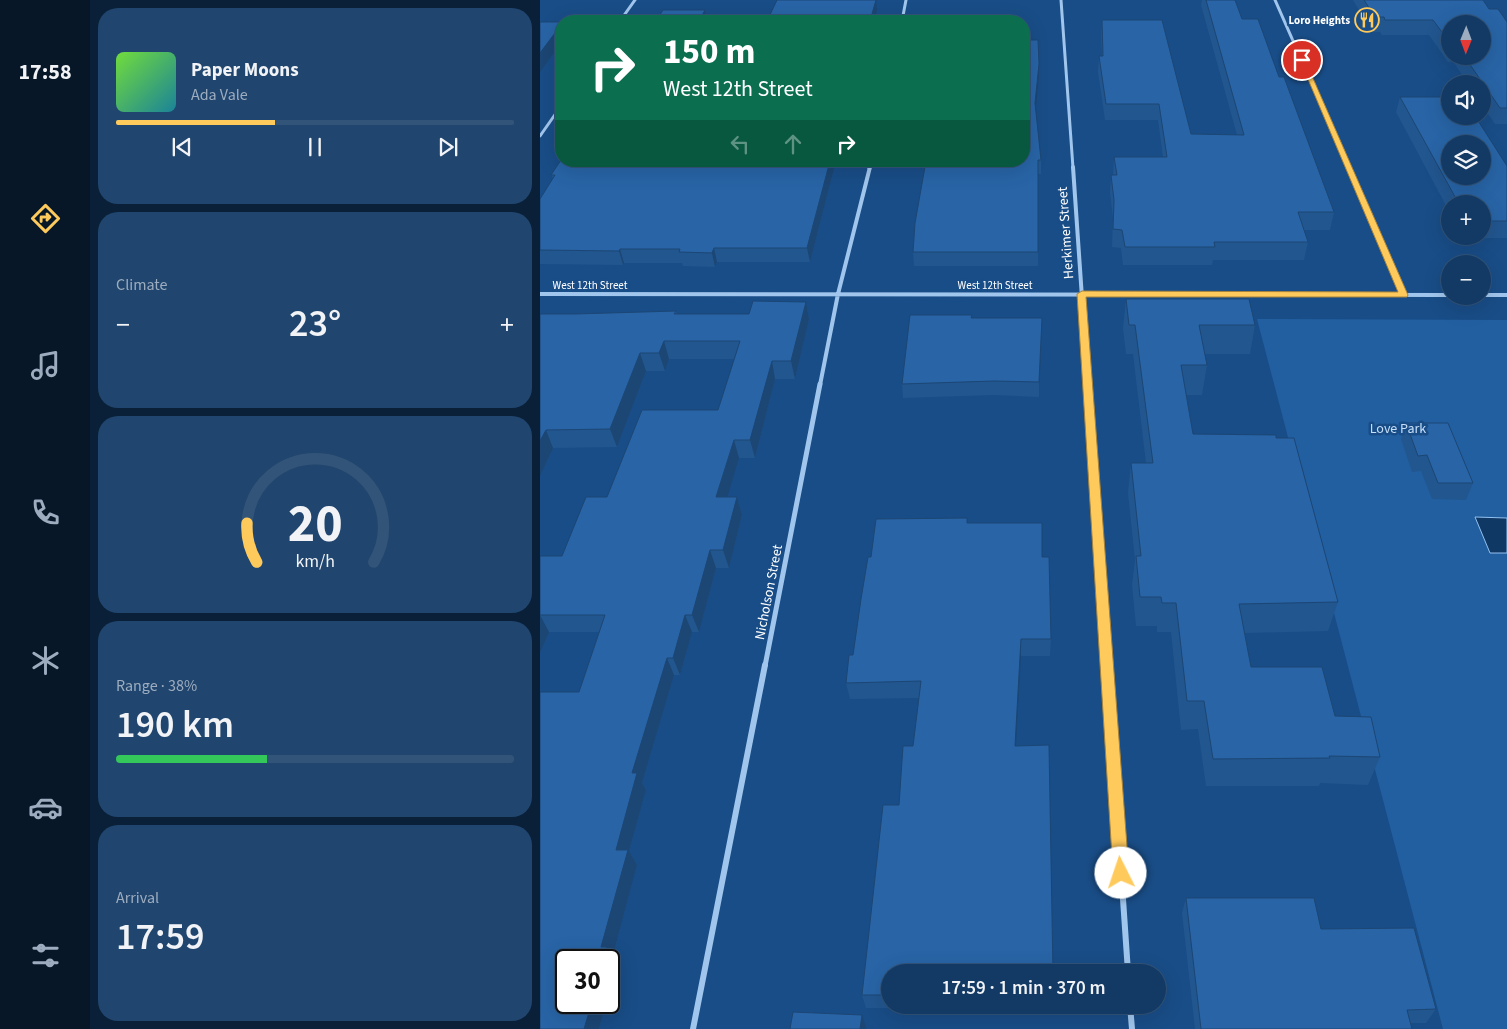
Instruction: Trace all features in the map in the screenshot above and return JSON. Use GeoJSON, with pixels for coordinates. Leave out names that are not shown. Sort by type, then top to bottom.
{"type":"FeatureCollection","features":[{"type":"Feature","properties":{"kind":"street"},"geometry":{"type":"LineString","coordinates":[[624,15],[635,0]]}},
{"type":"Feature","properties":{"kind":"street"},"geometry":{"type":"LineString","coordinates":[[903,15],[906,0]]}},
{"type":"Feature","properties":{"kind":"street","name":"Herkimer Street"},"geometry":{"type":"LineString","coordinates":[[1061,0],[1127,964]]}},
{"type":"Feature","properties":{"kind":"street"},"geometry":{"type":"LineString","coordinates":[[1276,0],[1404,295]]}},
{"type":"Feature","properties":{"kind":"street"},"geometry":{"type":"LineString","coordinates":[[540,136],[555,115]]}},
{"type":"Feature","properties":{"kind":"street","name":"Nicholson Street"},"geometry":{"type":"LineString","coordinates":[[694,1029],[838,294],[870,167]]}},
{"type":"Feature","properties":{"kind":"street","name":"West 12th Street"},"geometry":{"type":"LineString","coordinates":[[540,294],[1441,295]]}},
{"type":"Feature","properties":{"kind":"street"},"geometry":{"type":"LineString","coordinates":[[1491,295],[1507,295]]}},
{"type":"Feature","properties":{"kind":"street"},"geometry":{"type":"LineString","coordinates":[[1131,1014],[1132,1029]]}},
{"type":"Feature","properties":{"kind":"green space","name":"Love Park"},"geometry":{"type":"Polygon","coordinates":[[[1257,319],[1507,320],[1507,1029],[1443,1029],[1257,319]]]}},
{"type":"Feature","properties":{"kind":"shaded area"},"geometry":{"type":"Polygon","coordinates":[[[1475,517],[1507,518],[1507,553],[1490,553],[1475,517]]]}},
{"type":"Feature","properties":{"kind":"building"},"geometry":{"type":"Polygon","coordinates":[[[777,0],[876,0],[872,15],[770,15],[777,0]]]}},
{"type":"Feature","properties":{"kind":"building"},"geometry":{"type":"Polygon","coordinates":[[[1206,0],[1235,0],[1242,19],[1258,19],[1279,77],[1284,77],[1334,212],[1298,212],[1308,242],[1214,242],[1215,247],[1125,247],[1122,230],[1113,229],[1114,200],[1111,175],[1117,175],[1114,157],[1167,157],[1159,104],[1106,104],[1099,56],[1103,56],[1102,20],[1162,20],[1191,134],[1244,135],[1206,0]]]}},
{"type":"Feature","properties":{"kind":"building"},"geometry":{"type":"Polygon","coordinates":[[[1364,0],[1483,0],[1489,9],[1498,9],[1507,22],[1507,108],[1500,108],[1491,95],[1491,75],[1477,75],[1470,65],[1491,65],[1491,15],[1441,15],[1441,31],[1433,20],[1385,20],[1384,17],[1375,17],[1364,0]]]}},
{"type":"Feature","properties":{"kind":"building"},"geometry":{"type":"Polygon","coordinates":[[[663,10],[705,10],[702,15],[660,15],[663,10]]]}},
{"type":"Feature","properties":{"kind":"building"},"geometry":{"type":"Polygon","coordinates":[[[540,22],[555,22],[555,33],[540,53],[540,22]]]}},
{"type":"Feature","properties":{"kind":"building"},"geometry":{"type":"Polygon","coordinates":[[[1030,40],[1038,40],[1039,64],[1035,103],[1041,160],[1038,160],[1038,252],[913,252],[915,223],[925,167],[1030,167],[1030,40]]]}},
{"type":"Feature","properties":{"kind":"building"},"geometry":{"type":"Polygon","coordinates":[[[1400,97],[1441,97],[1441,125],[1481,125],[1487,135],[1441,135],[1441,171],[1400,97]]]}},
{"type":"Feature","properties":{"kind":"building"},"geometry":{"type":"Polygon","coordinates":[[[1491,141],[1507,166],[1507,221],[1491,221],[1491,195],[1454,195],[1449,185],[1491,185],[1491,141]]]}},
{"type":"Feature","properties":{"kind":"building"},"geometry":{"type":"Polygon","coordinates":[[[556,167],[828,167],[807,248],[714,248],[712,253],[679,252],[680,249],[620,249],[619,251],[540,250],[540,199],[555,175],[551,175],[556,167]]]}},
{"type":"Feature","properties":{"kind":"building"},"geometry":{"type":"Polygon","coordinates":[[[1126,299],[1249,299],[1255,325],[1199,325],[1207,365],[1181,365],[1193,434],[1276,435],[1276,438],[1294,438],[1338,602],[1239,604],[1251,667],[1322,667],[1335,716],[1371,717],[1380,757],[1329,756],[1330,758],[1213,759],[1204,701],[1187,701],[1176,603],[1162,603],[1161,597],[1140,597],[1136,556],[1141,556],[1131,463],[1153,463],[1135,325],[1129,325],[1126,299]]]}},
{"type":"Feature","properties":{"kind":"building"},"geometry":{"type":"Polygon","coordinates":[[[753,301],[806,302],[791,361],[772,361],[750,440],[734,440],[716,497],[737,497],[723,550],[710,550],[692,615],[685,615],[673,658],[667,658],[632,773],[637,773],[616,850],[628,850],[601,947],[607,947],[606,949],[555,949],[555,1014],[588,1014],[584,1029],[540,1029],[540,692],[579,692],[605,615],[540,615],[540,556],[562,556],[586,497],[607,497],[642,410],[718,410],[740,341],[664,341],[659,353],[640,353],[610,429],[546,430],[540,441],[540,314],[676,311],[674,314],[749,314],[753,301]]]}},
{"type":"Feature","properties":{"kind":"building"},"geometry":{"type":"Polygon","coordinates":[[[910,315],[972,315],[971,318],[1042,318],[1039,382],[994,381],[902,384],[910,315]]]}},
{"type":"Feature","properties":{"kind":"building"},"geometry":{"type":"Polygon","coordinates":[[[1406,423],[1448,423],[1473,483],[1438,483],[1427,455],[1418,456],[1406,423]]]}},
{"type":"Feature","properties":{"kind":"building"},"geometry":{"type":"Polygon","coordinates":[[[967,518],[967,523],[1042,523],[1042,557],[1049,557],[1051,639],[1021,639],[1015,746],[1049,745],[1053,964],[881,964],[881,995],[862,995],[883,805],[899,805],[903,746],[913,746],[921,681],[846,683],[849,655],[853,655],[868,557],[871,557],[876,519],[967,518]]]}},
{"type":"Feature","properties":{"kind":"building"},"geometry":{"type":"Polygon","coordinates":[[[1186,898],[1314,898],[1321,929],[1414,928],[1436,1009],[1407,1010],[1412,1029],[1201,1029],[1186,898]]]}},
{"type":"Feature","properties":{"kind":"building"},"geometry":{"type":"Polygon","coordinates":[[[793,1012],[862,1015],[860,1029],[790,1029],[793,1012]]]}},
{"type":"Feature","properties":{"kind":"place","name":"Loro Heights"},"geometry":{"type":"Point","coordinates":[1367,20]}},
{"type":"Feature","properties":{"kind":"route"},"geometry":{"type":"LineString","coordinates":[[1121,873],[1082,294],[1404,295],[1302,60]]}}]}
